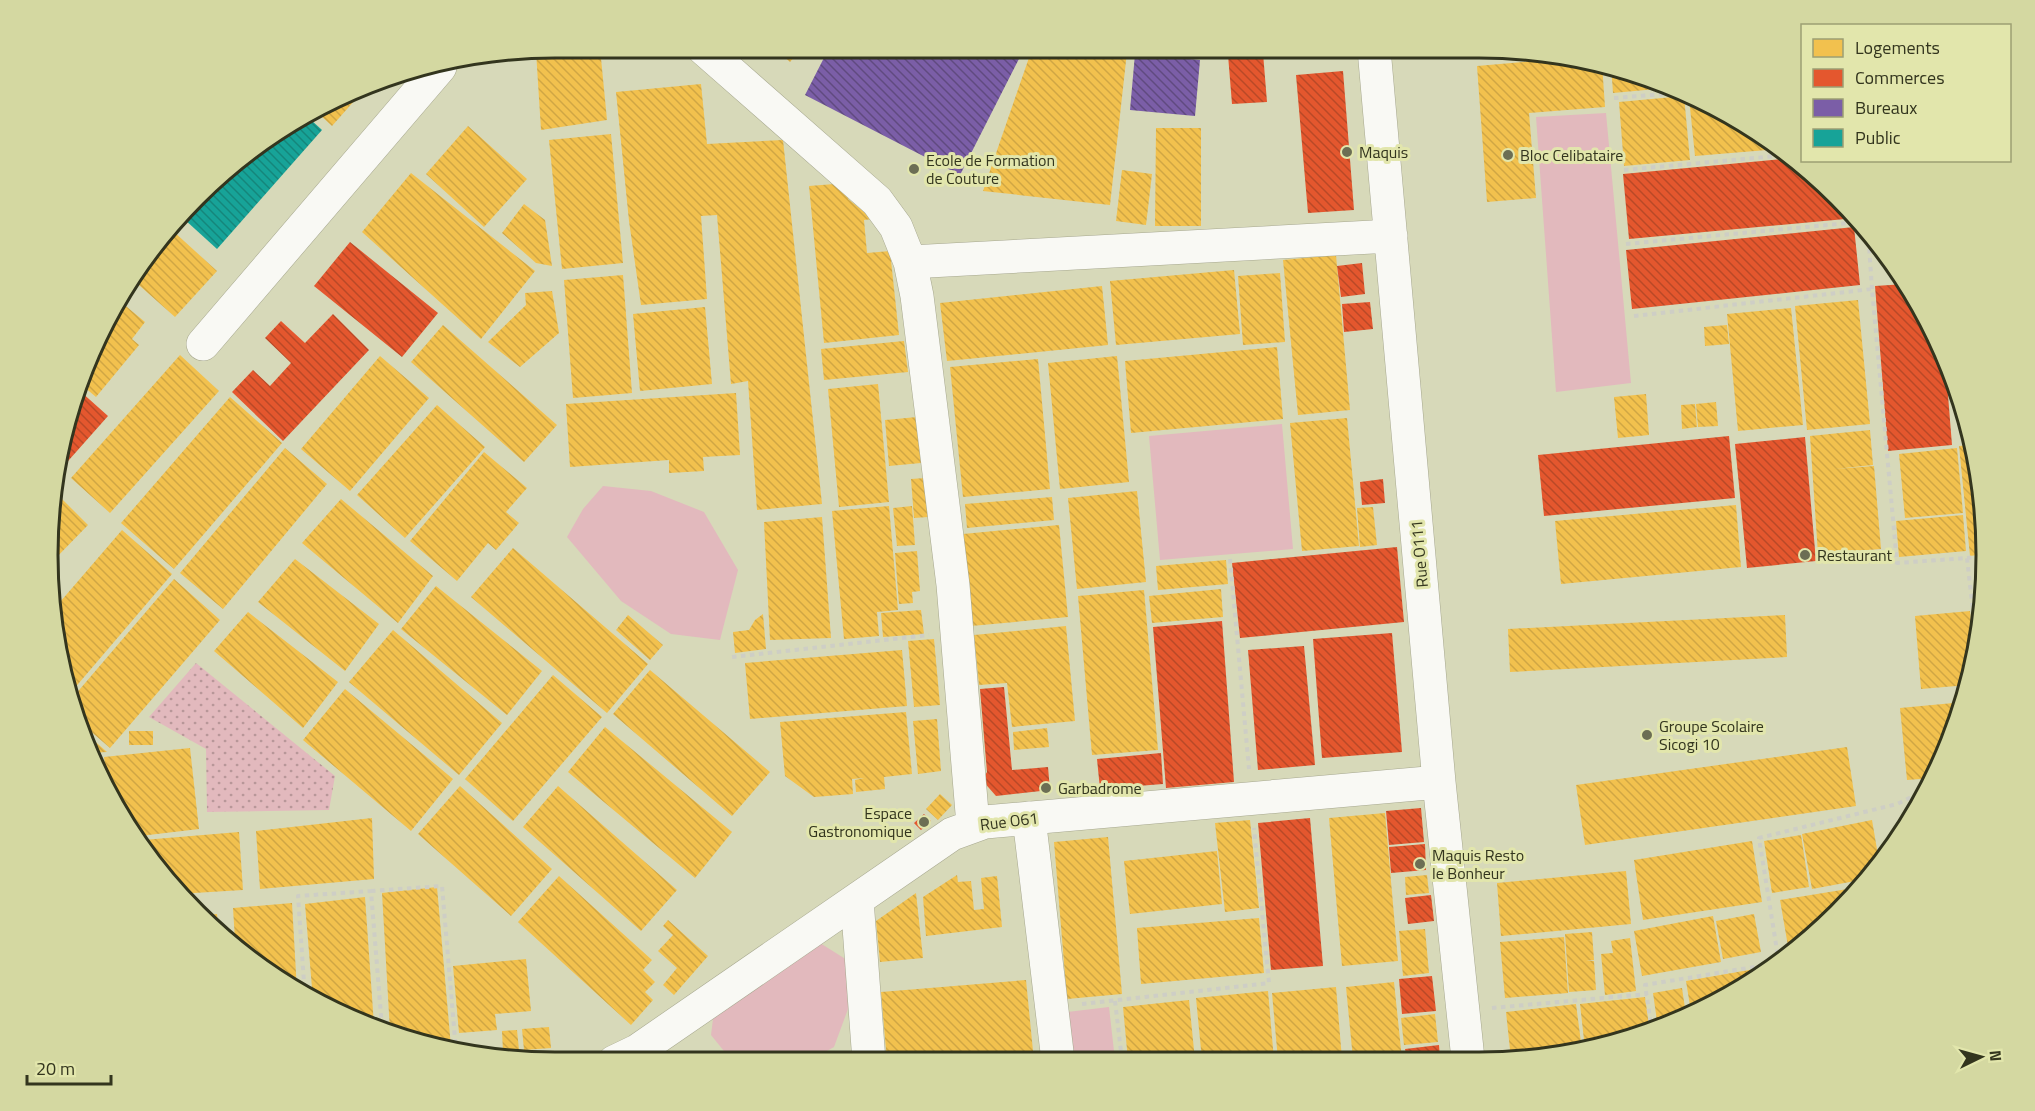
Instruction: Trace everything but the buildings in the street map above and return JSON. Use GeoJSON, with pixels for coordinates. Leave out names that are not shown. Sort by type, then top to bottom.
{"type":"FeatureCollection","features":[{"type":"Feature","properties":{"kind":"street"},"geometry":{"type":"LineString","coordinates":[[714,58],[877,201],[896,227],[910,262],[924,342],[956,632],[973,825]]}},
{"type":"Feature","properties":{"kind":"street","name":"Rue O111"},"geometry":{"type":"LineString","coordinates":[[1375,58],[1439,782],[1467,1052]]}},
{"type":"Feature","properties":{"kind":"street"},"geometry":{"type":"LineString","coordinates":[[203,344],[435,73]]}},
{"type":"Feature","properties":{"kind":"street"},"geometry":{"type":"LineString","coordinates":[[910,262],[1391,236]]}},
{"type":"Feature","properties":{"kind":"street","name":"Rue O61"},"geometry":{"type":"LineString","coordinates":[[634,1052],[952,834],[973,825],[1029,818],[1439,782]]}},
{"type":"Feature","properties":{"kind":"street"},"geometry":{"type":"LineString","coordinates":[[1029,818],[1057,1052]]}},
{"type":"Feature","properties":{"kind":"street"},"geometry":{"type":"LineString","coordinates":[[857,900],[868,1052]]}},
{"type":"Feature","properties":{"kind":"path"},"geometry":{"type":"LineString","coordinates":[[1614,98],[1664,94]]}},
{"type":"Feature","properties":{"kind":"path"},"geometry":{"type":"LineString","coordinates":[[1624,170],[1775,156]]}},
{"type":"Feature","properties":{"kind":"path"},"geometry":{"type":"LineString","coordinates":[[1626,244],[1848,223]]}},
{"type":"Feature","properties":{"kind":"path"},"geometry":{"type":"LineString","coordinates":[[1869,247],[1897,563],[1976,557]]}},
{"type":"Feature","properties":{"kind":"path"},"geometry":{"type":"LineString","coordinates":[[1634,316],[1872,289]]}},
{"type":"Feature","properties":{"kind":"path"},"geometry":{"type":"LineString","coordinates":[[1967,558],[1973,610]]}},
{"type":"Feature","properties":{"kind":"path"},"geometry":{"type":"LineString","coordinates":[[1052,1007],[1269,983],[1230,559]]}},
{"type":"Feature","properties":{"kind":"path"},"geometry":{"type":"LineString","coordinates":[[732,657],[956,632]]}},
{"type":"Feature","properties":{"kind":"path"},"geometry":{"type":"LineString","coordinates":[[1777,953],[1759,838],[1897,804],[1914,796]]}},
{"type":"Feature","properties":{"kind":"path"},"geometry":{"type":"LineString","coordinates":[[304,984],[298,896],[442,886],[455,1042]]}},
{"type":"Feature","properties":{"kind":"path"},"geometry":{"type":"LineString","coordinates":[[370,891],[381,1021]]}},
{"type":"Feature","properties":{"kind":"path"},"geometry":{"type":"LineString","coordinates":[[1651,1022],[1645,985],[1760,966]]}},
{"type":"Feature","properties":{"kind":"path"},"geometry":{"type":"LineString","coordinates":[[1462,1011],[1647,994]]}},
{"type":"Feature","properties":{"kind":"path"},"geometry":{"type":"LineString","coordinates":[[1115,1001],[1121,1052]]}},
{"type":"Feature","properties":{"kind":"shaded area"},"geometry":{"type":"Polygon","coordinates":[[[1606,113],[1631,383],[1556,392],[1536,117],[1606,113]]]}},
{"type":"Feature","properties":{"kind":"shaded area"},"geometry":{"type":"Polygon","coordinates":[[[1282,424],[1293,549],[1160,560],[1149,436],[1282,424]]]}},
{"type":"Feature","properties":{"kind":"shaded area"},"geometry":{"type":"Polygon","coordinates":[[[603,486],[651,491],[704,512],[738,570],[720,640],[671,634],[621,601],[567,537],[583,509],[603,486]]]}},
{"type":"Feature","properties":{"kind":"shaded area"},"geometry":{"type":"Polygon","coordinates":[[[196,663],[335,776],[329,810],[207,812],[206,749],[149,717],[196,663]]]}},
{"type":"Feature","properties":{"kind":"shaded area"},"geometry":{"type":"Polygon","coordinates":[[[820,943],[847,960],[848,1009],[834,1047],[825,1052],[725,1052],[711,1035],[714,1011],[820,943]]]}},
{"type":"Feature","properties":{"kind":"shaded area"},"geometry":{"type":"Polygon","coordinates":[[[1109,1007],[1114,1052],[1047,1052],[1059,1013],[1109,1007]]]}},
{"type":"Feature","properties":{"kind":"place","name":"Maquis"},"geometry":{"type":"Point","coordinates":[1347,152]}},
{"type":"Feature","properties":{"kind":"place","name":"Bloc Celibataire"},"geometry":{"type":"Point","coordinates":[1508,155]}},
{"type":"Feature","properties":{"kind":"place","name":"Ecole de Formation de Couture"},"geometry":{"type":"Point","coordinates":[914,169]}},
{"type":"Feature","properties":{"kind":"place","name":"Restaurant"},"geometry":{"type":"Point","coordinates":[1805,555]}},
{"type":"Feature","properties":{"kind":"place","name":"Groupe Scolaire Sicogi 10"},"geometry":{"type":"Point","coordinates":[1647,735]}},
{"type":"Feature","properties":{"kind":"place","name":"Garbadrome"},"geometry":{"type":"Point","coordinates":[1046,788]}},
{"type":"Feature","properties":{"kind":"place","name":"Espace Gastronomique"},"geometry":{"type":"Point","coordinates":[924,822]}},
{"type":"Feature","properties":{"kind":"place","name":"Maquis Resto le Bonheur"},"geometry":{"type":"Point","coordinates":[1420,864]}}]}
